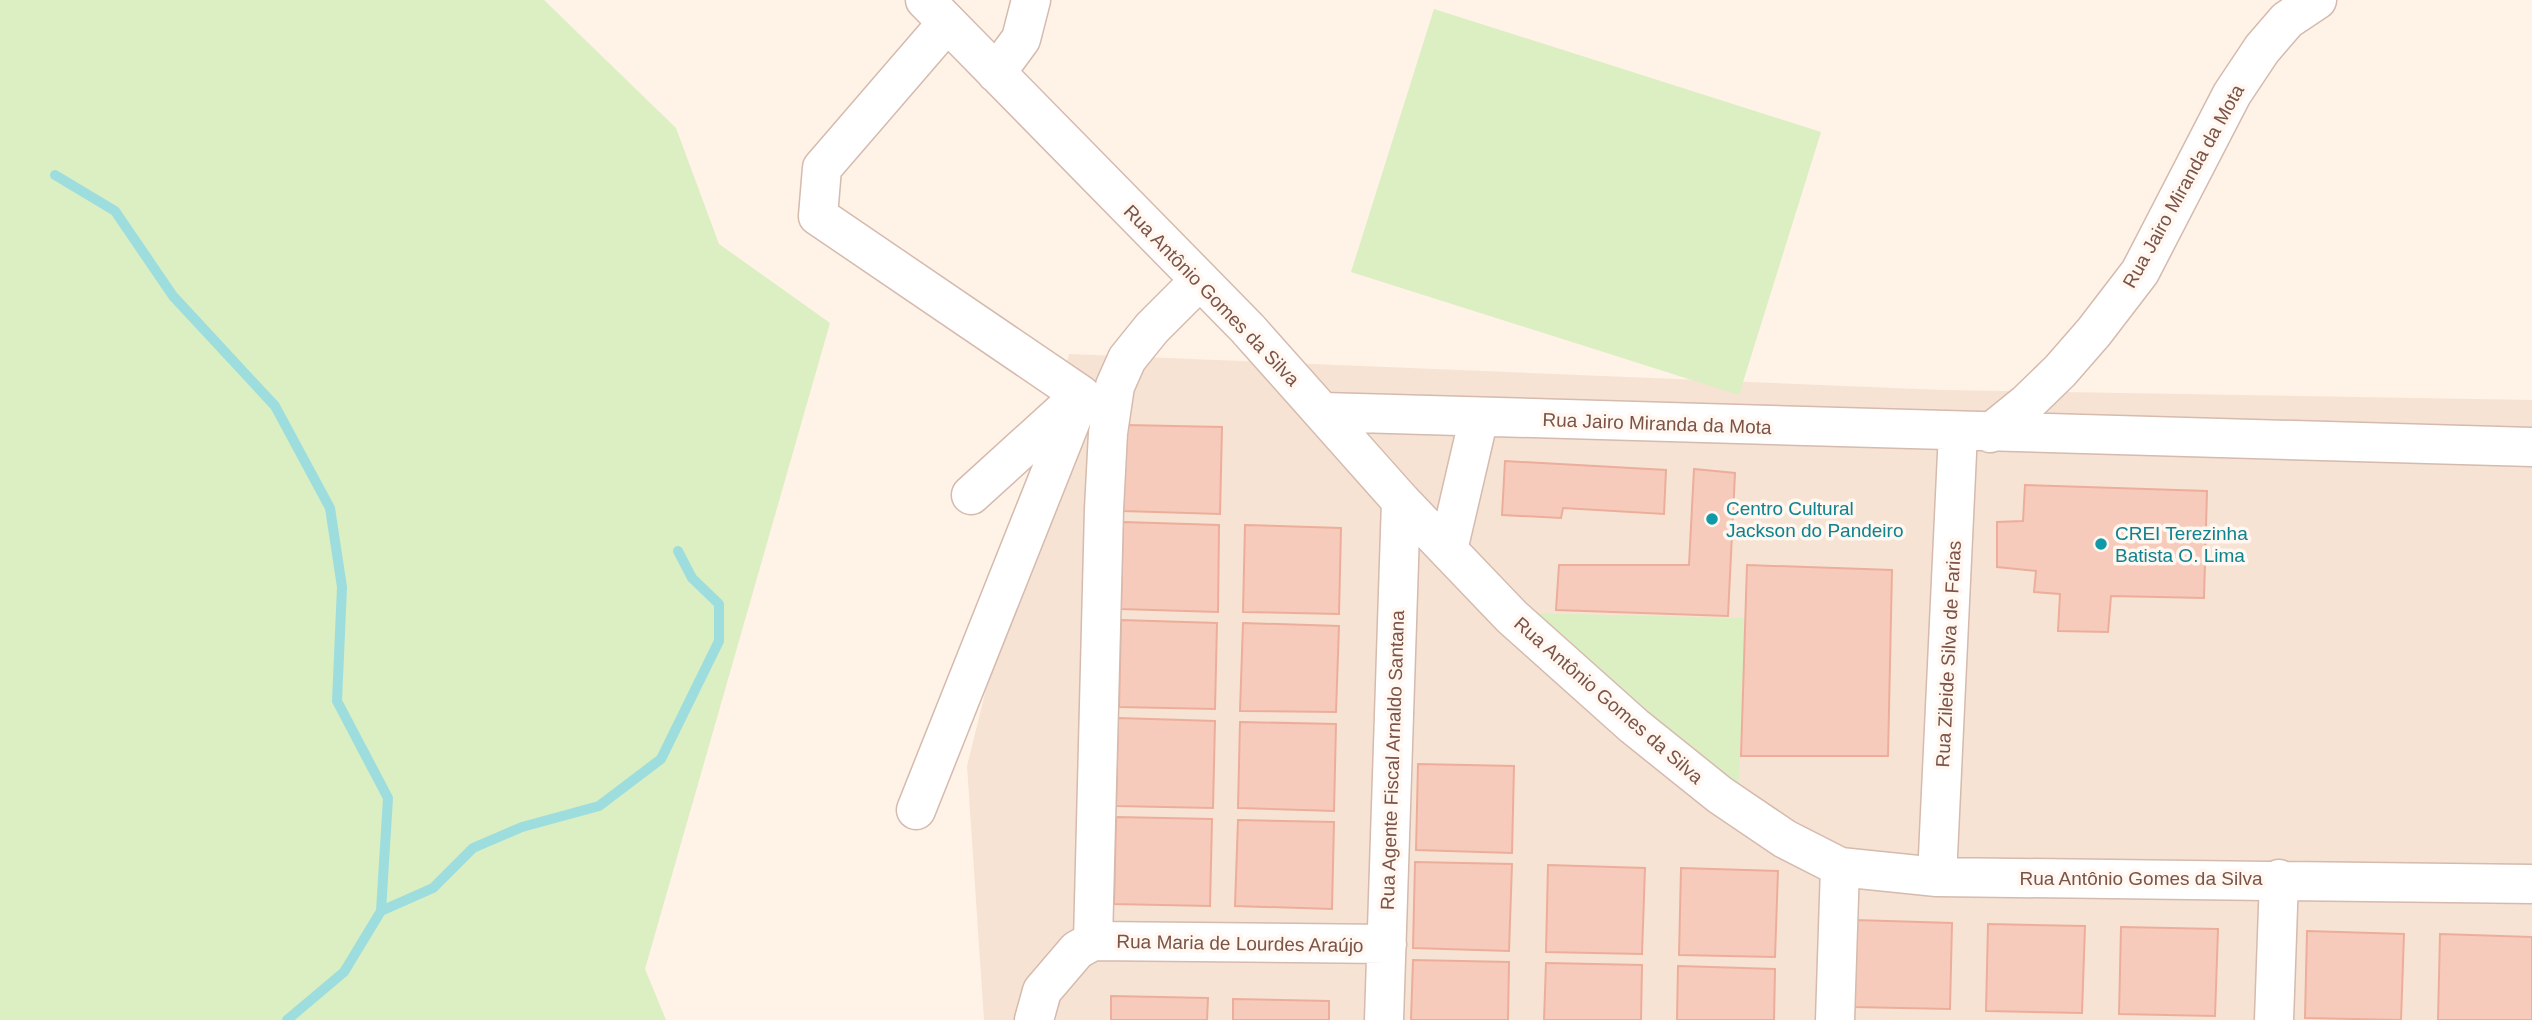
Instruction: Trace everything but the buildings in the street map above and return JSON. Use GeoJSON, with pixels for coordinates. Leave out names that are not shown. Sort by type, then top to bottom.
{"type":"FeatureCollection","features":[{"type":"Feature","properties":{"kind":"street"},"geometry":{"type":"LineString","coordinates":[[996,73],[1021,39],[1031,0]]}},
{"type":"Feature","properties":{"kind":"street","name":"Rua Jairo Miranda da Mota"},"geometry":{"type":"LineString","coordinates":[[1974,432],[2027,403],[2094,332],[2140,272],[2232,94],[2262,49],[2287,20],[2317,0]]}},
{"type":"Feature","properties":{"kind":"street"},"geometry":{"type":"LineString","coordinates":[[936,11],[822,169],[818,216],[1098,391],[1108,433],[1093,941],[1077,950],[1042,991],[1034,1020]]}},
{"type":"Feature","properties":{"kind":"street","name":"Rua Antônio Gomes da Silva"},"geometry":{"type":"LineString","coordinates":[[936,11],[1200,281],[1323,412],[1401,501],[1512,617],[1634,726],[1720,795],[1785,839],[1840,867],[1937,877],[2532,884]]}},
{"type":"Feature","properties":{"kind":"street"},"geometry":{"type":"LineString","coordinates":[[971,495],[1098,391],[1152,328],[1200,281]]}},
{"type":"Feature","properties":{"kind":"street"},"geometry":{"type":"LineString","coordinates":[[916,810],[1098,391]]}},
{"type":"Feature","properties":{"kind":"street","name":"Rua Jairo Miranda da Mota"},"geometry":{"type":"LineString","coordinates":[[1323,412],[2532,447]]}},
{"type":"Feature","properties":{"kind":"street"},"geometry":{"type":"LineString","coordinates":[[1448,550],[1479,417]]}},
{"type":"Feature","properties":{"kind":"street","name":"Rua Zileide Silva de Farias"},"geometry":{"type":"LineString","coordinates":[[1937,877],[1974,432]]}},
{"type":"Feature","properties":{"kind":"street","name":"Rua Agente Fiscal Arnaldo Santana"},"geometry":{"type":"LineString","coordinates":[[1384,1020],[1401,501]]}},
{"type":"Feature","properties":{"kind":"street"},"geometry":{"type":"LineString","coordinates":[[1835,1020],[1840,867]]}},
{"type":"Feature","properties":{"kind":"street"},"geometry":{"type":"LineString","coordinates":[[2274,1020],[2279,879]]}},
{"type":"Feature","properties":{"kind":"street","name":"Rua Maria de Lourdes Araújo"},"geometry":{"type":"LineString","coordinates":[[1093,941],[1387,944]]}},
{"type":"Feature","properties":{"kind":"shaded area"},"geometry":{"type":"Polygon","coordinates":[[[1069,354],[1943,390],[2532,400],[2532,1020],[984,1020],[967,766],[1069,354]]]}},
{"type":"Feature","properties":{"kind":"green space"},"geometry":{"type":"Polygon","coordinates":[[[0,0],[544,0],[676,128],[719,244],[830,323],[645,969],[666,1020],[0,1020],[0,0]]]}},
{"type":"Feature","properties":{"kind":"green space"},"geometry":{"type":"Polygon","coordinates":[[[1434,9],[1821,132],[1739,395],[1351,272],[1434,9]]]}},
{"type":"Feature","properties":{"kind":"green space"},"geometry":{"type":"Polygon","coordinates":[[[1519,613],[1745,618],[1738,799],[1519,613]]]}},
{"type":"Feature","properties":{"kind":"waterway"},"geometry":{"type":"LineString","coordinates":[[55,175],[115,211],[173,296],[275,406],[330,508],[342,587],[337,701],[388,798],[381,911],[344,972],[287,1020]]}},
{"type":"Feature","properties":{"kind":"waterway"},"geometry":{"type":"LineString","coordinates":[[381,911],[433,888],[473,848],[522,827],[599,806],[661,759],[719,641],[719,604],[692,578],[678,551]]}},
{"type":"Feature","properties":{"kind":"place","name":"Centro Cultural Jackson do Pandeiro"},"geometry":{"type":"Point","coordinates":[1712,519]}},
{"type":"Feature","properties":{"kind":"place","name":"CREI Terezinha Batista O. Lima"},"geometry":{"type":"Point","coordinates":[2101,544]}}]}
